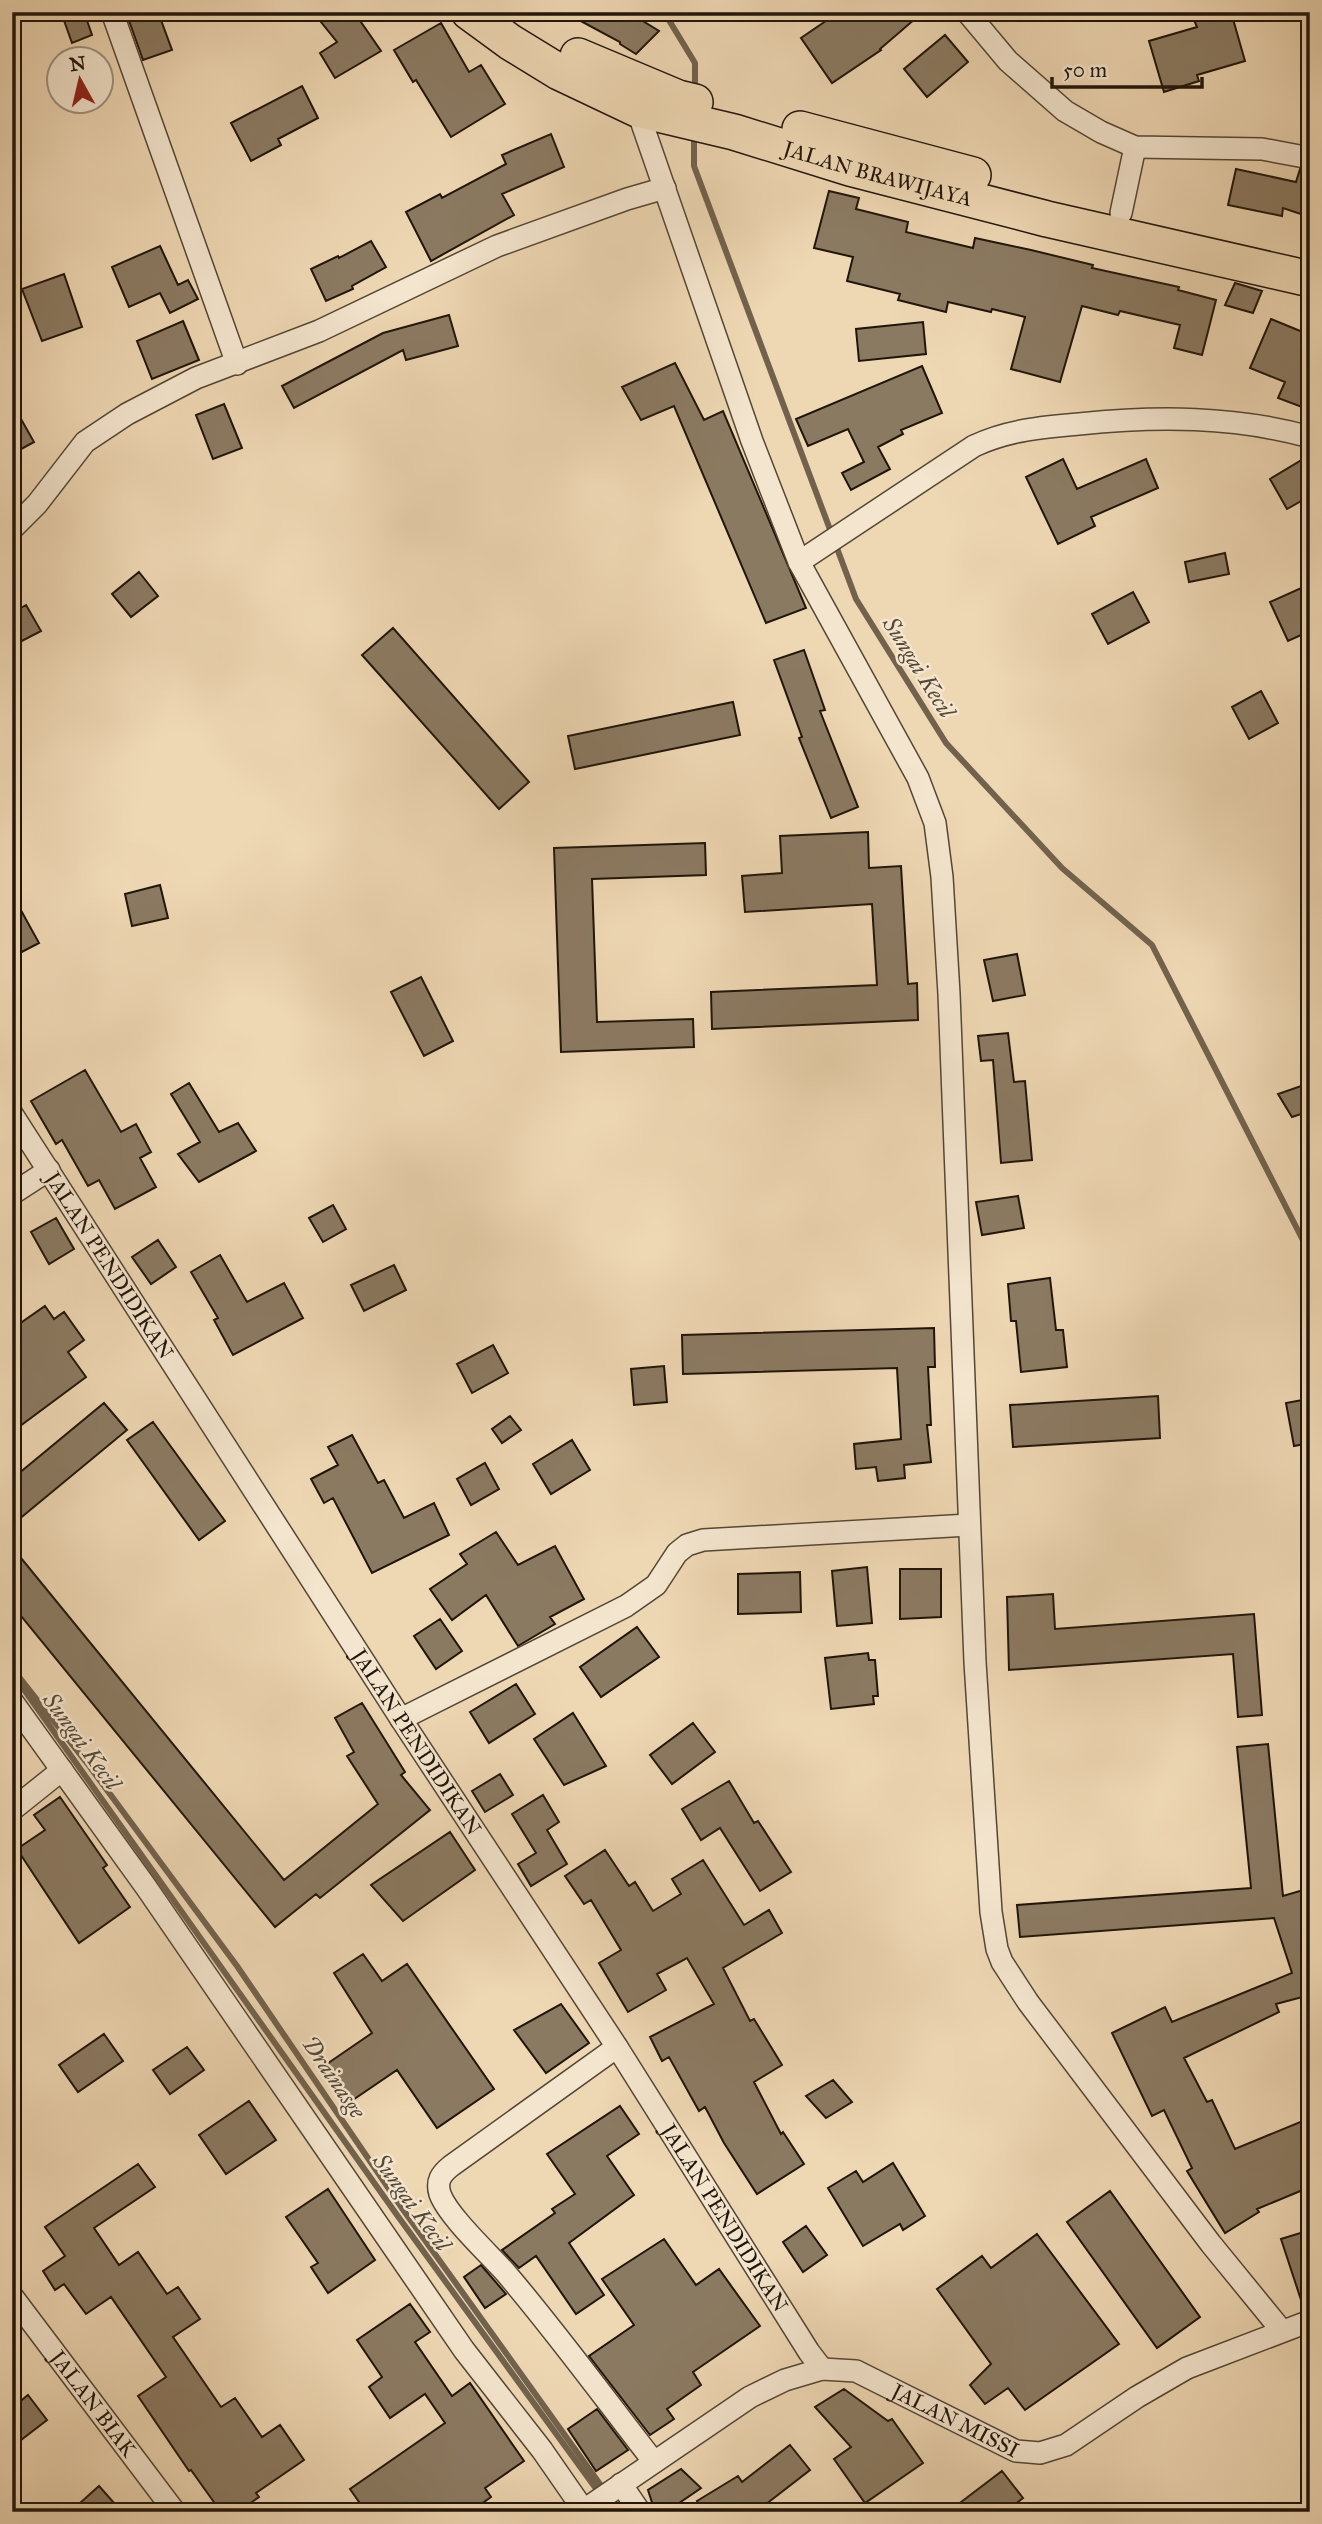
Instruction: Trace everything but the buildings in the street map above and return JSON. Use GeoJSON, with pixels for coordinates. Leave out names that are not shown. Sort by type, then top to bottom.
{"type":"FeatureCollection","features":[{"type":"Feature","properties":{"kind":"highway","name":"JALAN BRAWIJAYA"},"geometry":{"type":"LineString","coordinates":[[469,12],[510,42],[559,72],[637,109],[679,108]]}},
{"type":"Feature","properties":{"kind":"highway","name":"JALAN BRAWIJAYA"},"geometry":{"type":"LineString","coordinates":[[508,12],[581,58],[679,108],[1121,213],[1310,254]]}},
{"type":"Feature","properties":{"kind":"highway","name":"JALAN BRAWIJAYA"},"geometry":{"type":"LineString","coordinates":[[738,123],[850,169],[1168,248],[1310,279]]}},
{"type":"Feature","properties":{"kind":"street"},"geometry":{"type":"LineString","coordinates":[[112,12],[237,364]]}},
{"type":"Feature","properties":{"kind":"street"},"geometry":{"type":"LineString","coordinates":[[967,12],[1008,61],[1065,111],[1101,132],[1135,147],[1262,149],[1310,158]]}},
{"type":"Feature","properties":{"kind":"street"},"geometry":{"type":"LineString","coordinates":[[637,109],[752,441],[799,562],[918,778],[935,822],[942,877],[949,994],[969,1525],[984,1831],[990,1912],[997,1949],[1002,1962],[1028,2003],[1211,2245],[1282,2331]]}},
{"type":"Feature","properties":{"kind":"street"},"geometry":{"type":"LineString","coordinates":[[1121,213],[1135,147]]}},
{"type":"Feature","properties":{"kind":"street"},"geometry":{"type":"LineString","coordinates":[[12,528],[37,505],[85,442],[127,414],[196,378],[319,331],[497,246],[627,198],[665,188]]}},
{"type":"Feature","properties":{"kind":"street"},"geometry":{"type":"LineString","coordinates":[[799,562],[974,446],[1015,431],[1124,420],[1190,418],[1252,424],[1310,437]]}},
{"type":"Feature","properties":{"kind":"street","name":"JALAN PENDIDIKAN"},"geometry":{"type":"LineString","coordinates":[[12,1114],[822,2369]]}},
{"type":"Feature","properties":{"kind":"street"},"geometry":{"type":"LineString","coordinates":[[12,1194],[49,1170]]}},
{"type":"Feature","properties":{"kind":"street"},"geometry":{"type":"LineString","coordinates":[[401,1719],[626,1606],[656,1585],[677,1553],[687,1545],[730,1537],[969,1525]]}},
{"type":"Feature","properties":{"kind":"street"},"geometry":{"type":"LineString","coordinates":[[12,1701],[146,1887],[464,2350],[585,2510]]}},
{"type":"Feature","properties":{"kind":"street"},"geometry":{"type":"LineString","coordinates":[[12,1810],[62,1770]]}},
{"type":"Feature","properties":{"kind":"street"},"geometry":{"type":"LineString","coordinates":[[617,2048],[443,2172],[438,2185],[441,2197],[450,2210],[506,2274],[654,2462]]}},
{"type":"Feature","properties":{"kind":"street","name":"JALAN BIAK"},"geometry":{"type":"LineString","coordinates":[[12,2296],[175,2512]]}},
{"type":"Feature","properties":{"kind":"street","name":"JALAN MISSI"},"geometry":{"type":"LineString","coordinates":[[585,2510],[750,2396],[785,2380],[822,2369],[856,2371],[1016,2451],[1041,2453],[1066,2445],[1137,2397],[1187,2368],[1310,2321]]}},
{"type":"Feature","properties":{"kind":"street"},"geometry":{"type":"LineString","coordinates":[[616,2488],[640,2512]]}},
{"type":"Feature","properties":{"kind":"waterway","name":"Sungai Kecil"},"geometry":{"type":"LineString","coordinates":[[664,12],[695,63],[695,89]]}},
{"type":"Feature","properties":{"kind":"waterway","name":"Sungai Kecil"},"geometry":{"type":"LineString","coordinates":[[694,135],[694,166],[856,599],[946,743],[1062,868],[1152,945],[1310,1254]]}},
{"type":"Feature","properties":{"kind":"waterway","name":"Drainasge"},"geometry":{"type":"LineString","coordinates":[[12,1668],[90,1767],[237,1966],[404,2211],[620,2512]]}},
{"type":"Feature","properties":{"kind":"waterway","name":"Sungai Kecil"},"geometry":{"type":"LineString","coordinates":[[20,1684],[397,2215],[613,2512]]}}]}
